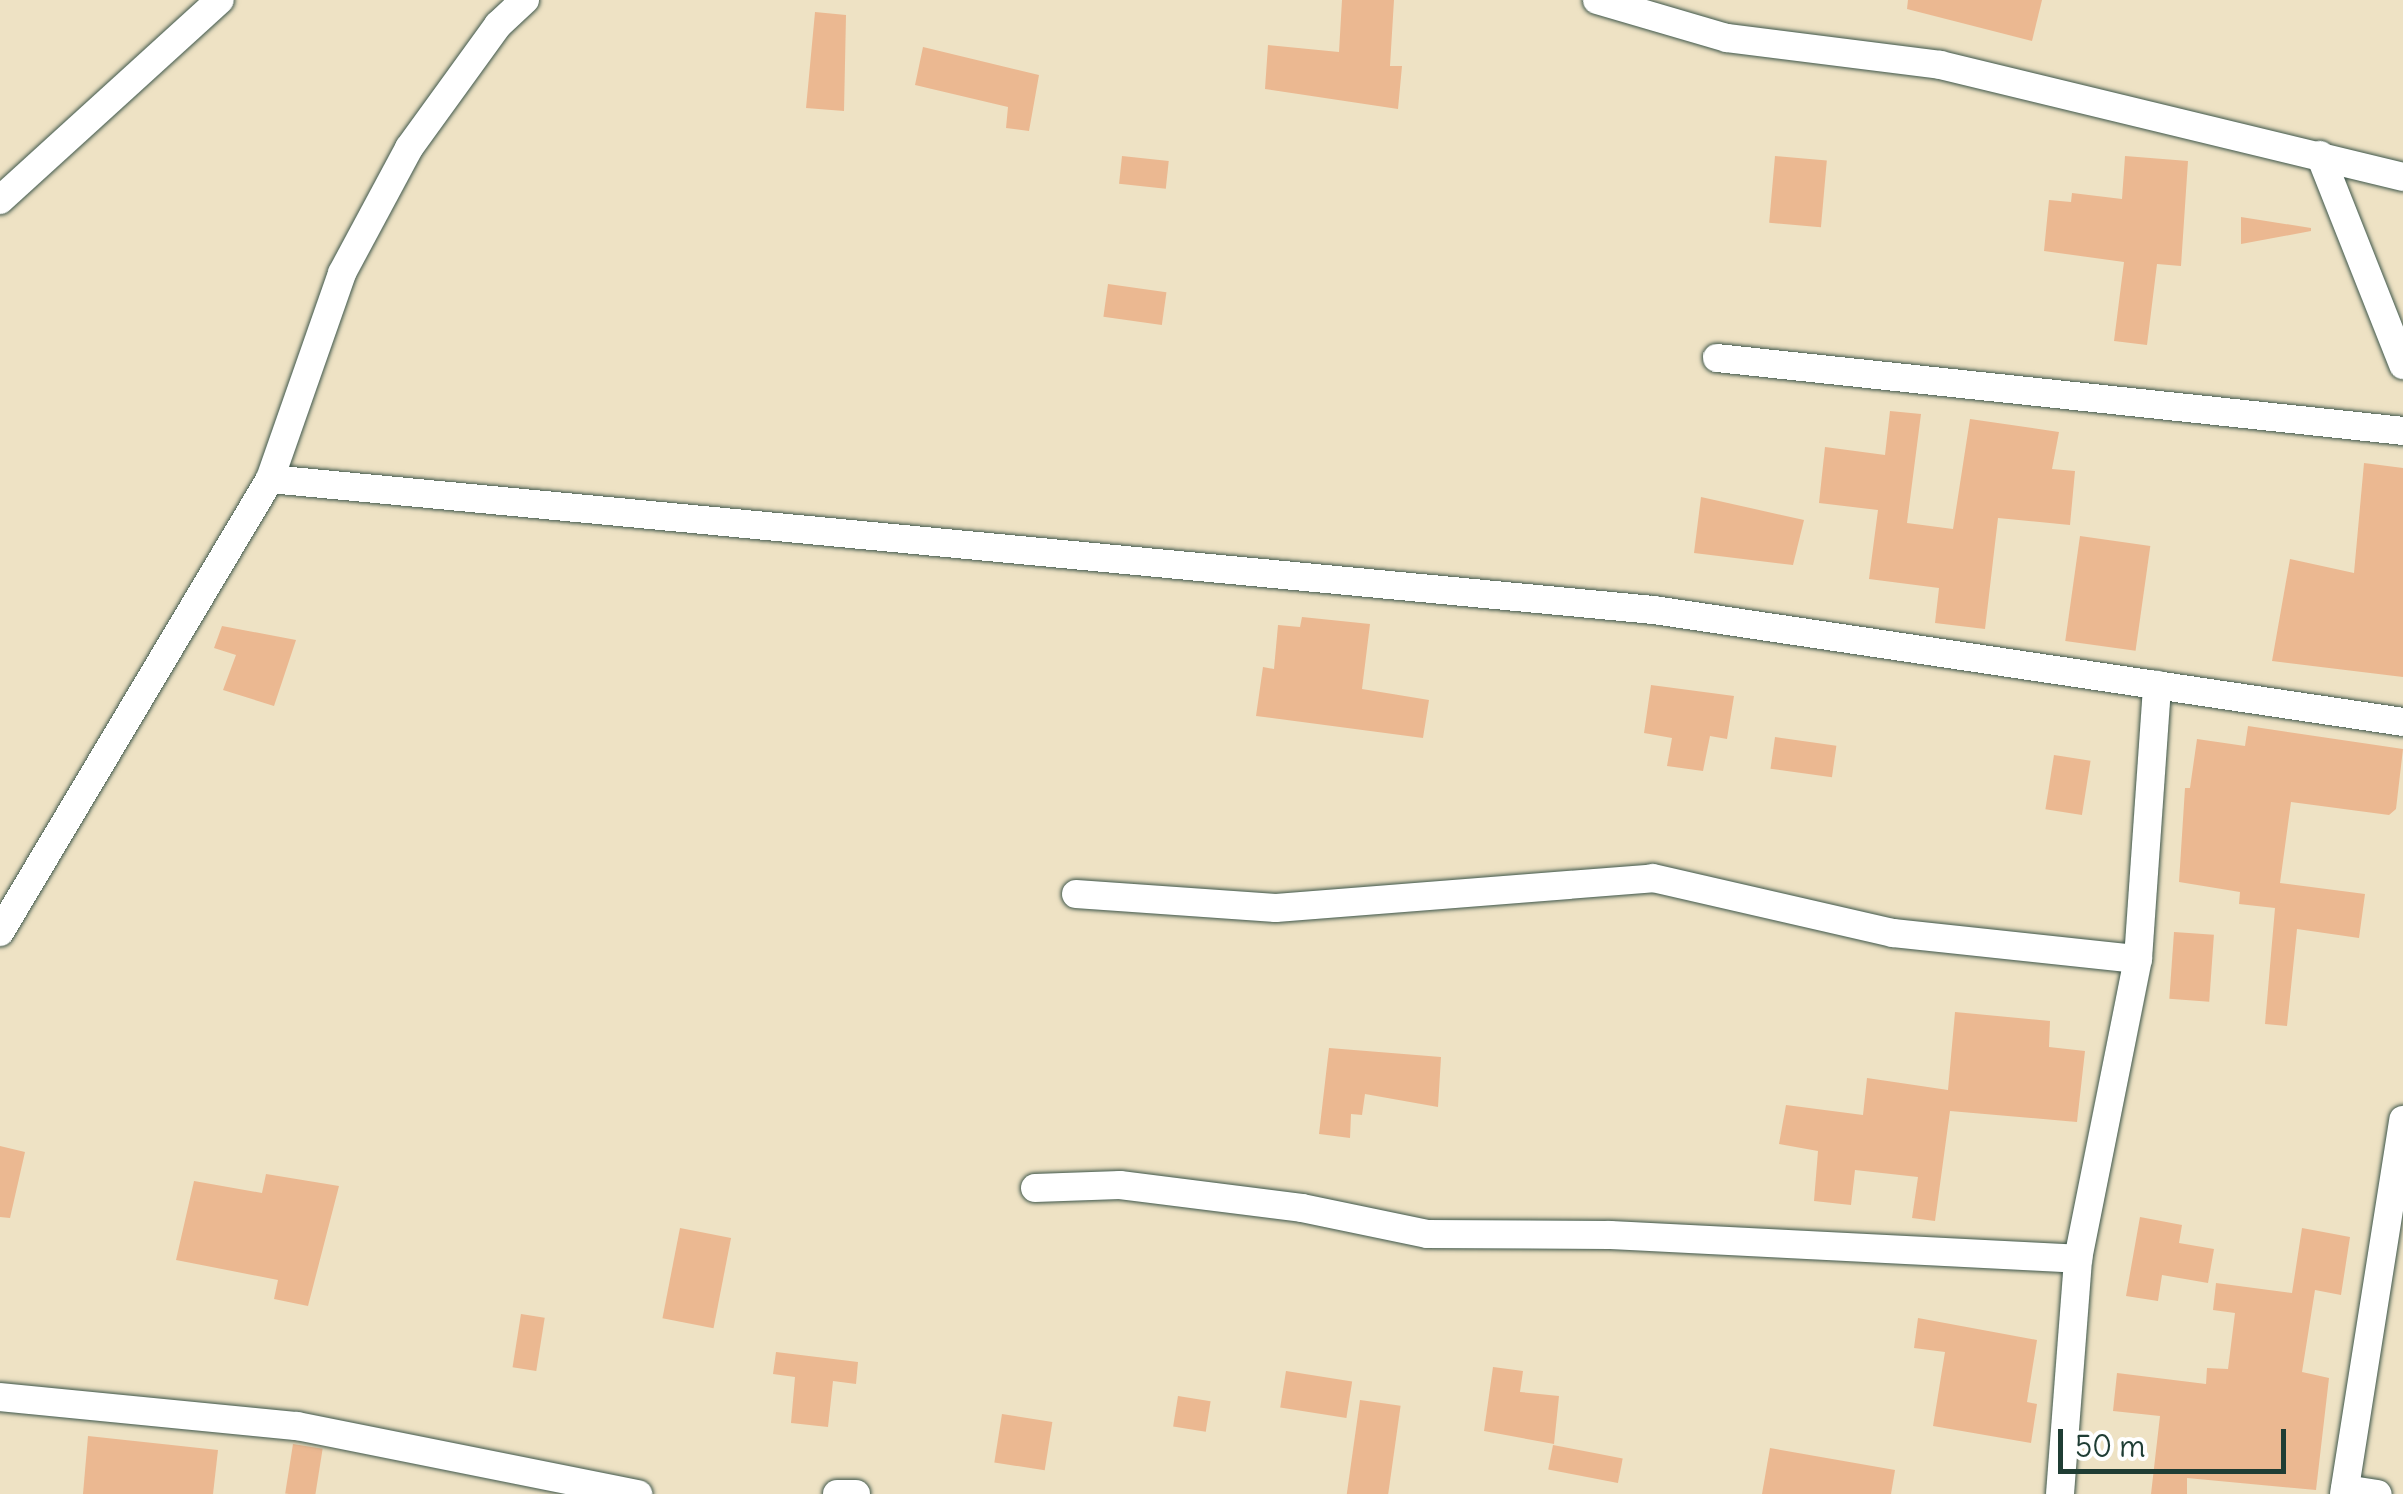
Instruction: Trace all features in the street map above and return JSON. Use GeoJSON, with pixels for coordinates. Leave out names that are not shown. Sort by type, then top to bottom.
{"type":"FeatureCollection","features":[{"type":"Feature","properties":{"kind":"street"},"geometry":{"type":"LineString","coordinates":[[0,200],[220,0]]}},
{"type":"Feature","properties":{"kind":"street"},"geometry":{"type":"LineString","coordinates":[[0,932],[270,479],[342,273],[410,148],[498,25],[525,0]]}},
{"type":"Feature","properties":{"kind":"street"},"geometry":{"type":"LineString","coordinates":[[1596,0],[1727,38],[1940,65],[2403,178]]}},
{"type":"Feature","properties":{"kind":"street"},"geometry":{"type":"LineString","coordinates":[[2320,155],[2403,366]]}},
{"type":"Feature","properties":{"kind":"street"},"geometry":{"type":"LineString","coordinates":[[1717,358],[2403,431]]}},
{"type":"Feature","properties":{"kind":"street"},"geometry":{"type":"LineString","coordinates":[[270,479],[1654,610],[2403,722]]}},
{"type":"Feature","properties":{"kind":"street"},"geometry":{"type":"LineString","coordinates":[[2060,1494],[2078,1259],[2138,960],[2157,685]]}},
{"type":"Feature","properties":{"kind":"street"},"geometry":{"type":"LineString","coordinates":[[1076,894],[1276,908],[1653,878],[1893,933],[2138,960]]}},
{"type":"Feature","properties":{"kind":"street"},"geometry":{"type":"LineString","coordinates":[[2378,1494],[2345,1491],[2392,1272],[2403,1120]]}},
{"type":"Feature","properties":{"kind":"street"},"geometry":{"type":"LineString","coordinates":[[1035,1188],[1120,1184],[1302,1208],[1427,1234],[1610,1235],[2078,1259]]}},
{"type":"Feature","properties":{"kind":"street"},"geometry":{"type":"LineString","coordinates":[[0,1398],[296,1426],[638,1494]]}},
{"type":"Feature","properties":{"kind":"street"},"geometry":{"type":"LineString","coordinates":[[837,1494],[856,1494]]}},
{"type":"Feature","properties":{"kind":"building"},"geometry":{"type":"Polygon","coordinates":[[[1342,0],[1394,0],[1390,66],[1402,66],[1398,109],[1265,89],[1268,45],[1339,52],[1342,0]]]}},
{"type":"Feature","properties":{"kind":"building"},"geometry":{"type":"Polygon","coordinates":[[[1908,0],[2042,0],[2032,41],[1907,9],[1908,0]]]}},
{"type":"Feature","properties":{"kind":"building"},"geometry":{"type":"Polygon","coordinates":[[[815,12],[846,15],[844,111],[806,108],[815,12]]]}},
{"type":"Feature","properties":{"kind":"building"},"geometry":{"type":"Polygon","coordinates":[[[923,47],[1039,75],[1029,131],[1006,128],[1008,107],[915,85],[923,47]]]}},
{"type":"Feature","properties":{"kind":"building"},"geometry":{"type":"Polygon","coordinates":[[[1122,156],[1169,161],[1166,189],[1119,184],[1122,156]]]}},
{"type":"Feature","properties":{"kind":"building"},"geometry":{"type":"Polygon","coordinates":[[[1775,156],[1827,161],[1821,227],[1769,223],[1775,156]]]}},
{"type":"Feature","properties":{"kind":"building"},"geometry":{"type":"Polygon","coordinates":[[[2125,156],[2188,161],[2181,266],[2157,264],[2147,345],[2114,341],[2124,262],[2044,251],[2049,200],[2071,202],[2072,193],[2122,199],[2125,156]]]}},
{"type":"Feature","properties":{"kind":"building"},"geometry":{"type":"Polygon","coordinates":[[[2241,217],[2311,228],[2311,231],[2241,244],[2241,217]]]}},
{"type":"Feature","properties":{"kind":"building"},"geometry":{"type":"Polygon","coordinates":[[[1108,284],[1166,292],[1162,325],[1103,317],[1108,284]]]}},
{"type":"Feature","properties":{"kind":"building"},"geometry":{"type":"Polygon","coordinates":[[[1890,411],[1921,414],[1907,523],[1953,529],[1970,419],[2059,432],[2052,469],[2075,471],[2070,525],[1998,518],[1985,629],[1935,623],[1939,588],[1869,579],[1878,510],[1819,503],[1825,447],[1885,455],[1890,411]]]}},
{"type":"Feature","properties":{"kind":"building"},"geometry":{"type":"Polygon","coordinates":[[[2364,463],[2403,468],[2403,677],[2272,661],[2290,559],[2354,573],[2364,463]]]}},
{"type":"Feature","properties":{"kind":"building"},"geometry":{"type":"Polygon","coordinates":[[[1701,497],[1804,520],[1793,565],[1694,553],[1701,497]]]}},
{"type":"Feature","properties":{"kind":"building"},"geometry":{"type":"Polygon","coordinates":[[[2080,536],[2150,546],[2136,651],[2065,641],[2080,536]]]}},
{"type":"Feature","properties":{"kind":"building"},"geometry":{"type":"Polygon","coordinates":[[[1302,617],[1370,624],[1362,689],[1429,700],[1423,738],[1256,716],[1263,667],[1274,669],[1278,625],[1300,627],[1302,617]]]}},
{"type":"Feature","properties":{"kind":"building"},"geometry":{"type":"Polygon","coordinates":[[[222,626],[296,640],[274,706],[223,690],[236,655],[214,648],[222,626]]]}},
{"type":"Feature","properties":{"kind":"building"},"geometry":{"type":"Polygon","coordinates":[[[1651,685],[1734,696],[1727,739],[1710,736],[1703,771],[1667,766],[1672,738],[1644,733],[1651,685]]]}},
{"type":"Feature","properties":{"kind":"building"},"geometry":{"type":"Polygon","coordinates":[[[2248,726],[2403,749],[2396,809],[2389,815],[2291,802],[2280,883],[2365,894],[2359,938],[2297,929],[2287,1026],[2265,1024],[2275,908],[2239,904],[2240,892],[2179,882],[2185,788],[2190,788],[2197,739],[2245,746],[2248,726]]]}},
{"type":"Feature","properties":{"kind":"building"},"geometry":{"type":"Polygon","coordinates":[[[1775,737],[1836,746],[1832,777],[1771,769],[1775,737]]]}},
{"type":"Feature","properties":{"kind":"building"},"geometry":{"type":"Polygon","coordinates":[[[2054,755],[2091,761],[2082,815],[2045,809],[2054,755]]]}},
{"type":"Feature","properties":{"kind":"building"},"geometry":{"type":"Polygon","coordinates":[[[2174,932],[2214,935],[2209,1002],[2169,999],[2174,932]]]}},
{"type":"Feature","properties":{"kind":"building"},"geometry":{"type":"Polygon","coordinates":[[[1955,1012],[2050,1021],[2049,1047],[2085,1051],[2077,1122],[1950,1111],[1935,1221],[1912,1218],[1918,1177],[1855,1170],[1851,1205],[1814,1201],[1818,1151],[1779,1144],[1786,1105],[1863,1115],[1867,1078],[1948,1090],[1955,1012]]]}},
{"type":"Feature","properties":{"kind":"building"},"geometry":{"type":"Polygon","coordinates":[[[1329,1048],[1441,1057],[1438,1107],[1365,1094],[1362,1115],[1351,1114],[1350,1138],[1319,1134],[1329,1048]]]}},
{"type":"Feature","properties":{"kind":"building"},"geometry":{"type":"Polygon","coordinates":[[[0,1146],[25,1152],[10,1218],[0,1217],[0,1146]]]}},
{"type":"Feature","properties":{"kind":"building"},"geometry":{"type":"Polygon","coordinates":[[[266,1174],[339,1186],[308,1306],[274,1299],[278,1280],[176,1260],[194,1181],[262,1193],[266,1174]]]}},
{"type":"Feature","properties":{"kind":"building"},"geometry":{"type":"Polygon","coordinates":[[[2140,1217],[2182,1225],[2179,1243],[2214,1249],[2208,1283],[2162,1275],[2158,1301],[2126,1296],[2140,1217]]]}},
{"type":"Feature","properties":{"kind":"building"},"geometry":{"type":"Polygon","coordinates":[[[680,1228],[731,1238],[713,1328],[662,1318],[680,1228]]]}},
{"type":"Feature","properties":{"kind":"building"},"geometry":{"type":"Polygon","coordinates":[[[2302,1228],[2350,1237],[2341,1295],[2315,1290],[2302,1372],[2329,1378],[2316,1490],[2187,1478],[2187,1494],[2151,1494],[2160,1416],[2113,1411],[2117,1373],[2206,1384],[2207,1368],[2228,1369],[2235,1313],[2213,1310],[2216,1283],[2292,1293],[2302,1228]]]}},
{"type":"Feature","properties":{"kind":"building"},"geometry":{"type":"Polygon","coordinates":[[[521,1314],[545,1318],[536,1371],[513,1367],[521,1314]]]}},
{"type":"Feature","properties":{"kind":"building"},"geometry":{"type":"Polygon","coordinates":[[[1918,1318],[2037,1340],[2027,1402],[2037,1404],[2031,1443],[1933,1426],[1945,1352],[1914,1348],[1918,1318]]]}},
{"type":"Feature","properties":{"kind":"building"},"geometry":{"type":"Polygon","coordinates":[[[776,1352],[858,1362],[856,1384],[833,1381],[828,1427],[791,1423],[795,1377],[773,1374],[776,1352]]]}},
{"type":"Feature","properties":{"kind":"building"},"geometry":{"type":"Polygon","coordinates":[[[1493,1367],[1523,1371],[1520,1392],[1559,1396],[1554,1444],[1484,1431],[1493,1367]]]}},
{"type":"Feature","properties":{"kind":"building"},"geometry":{"type":"Polygon","coordinates":[[[1286,1371],[1352,1381],[1346,1418],[1280,1408],[1286,1371]]]}},
{"type":"Feature","properties":{"kind":"building"},"geometry":{"type":"Polygon","coordinates":[[[1178,1396],[1211,1401],[1206,1432],[1173,1427],[1178,1396]]]}},
{"type":"Feature","properties":{"kind":"building"},"geometry":{"type":"Polygon","coordinates":[[[1360,1400],[1401,1406],[1388,1494],[1347,1494],[1360,1400]]]}},
{"type":"Feature","properties":{"kind":"building"},"geometry":{"type":"Polygon","coordinates":[[[1002,1414],[1052,1422],[1045,1470],[994,1462],[1002,1414]]]}},
{"type":"Feature","properties":{"kind":"building"},"geometry":{"type":"Polygon","coordinates":[[[88,1436],[218,1450],[213,1494],[83,1494],[88,1436]]]}},
{"type":"Feature","properties":{"kind":"building"},"geometry":{"type":"Polygon","coordinates":[[[293,1444],[323,1449],[315,1494],[285,1493],[293,1444]]]}},
{"type":"Feature","properties":{"kind":"building"},"geometry":{"type":"Polygon","coordinates":[[[1553,1445],[1623,1459],[1618,1483],[1548,1470],[1553,1445]]]}},
{"type":"Feature","properties":{"kind":"building"},"geometry":{"type":"Polygon","coordinates":[[[1770,1448],[1895,1470],[1891,1494],[1762,1494],[1770,1448]]]}}]}
